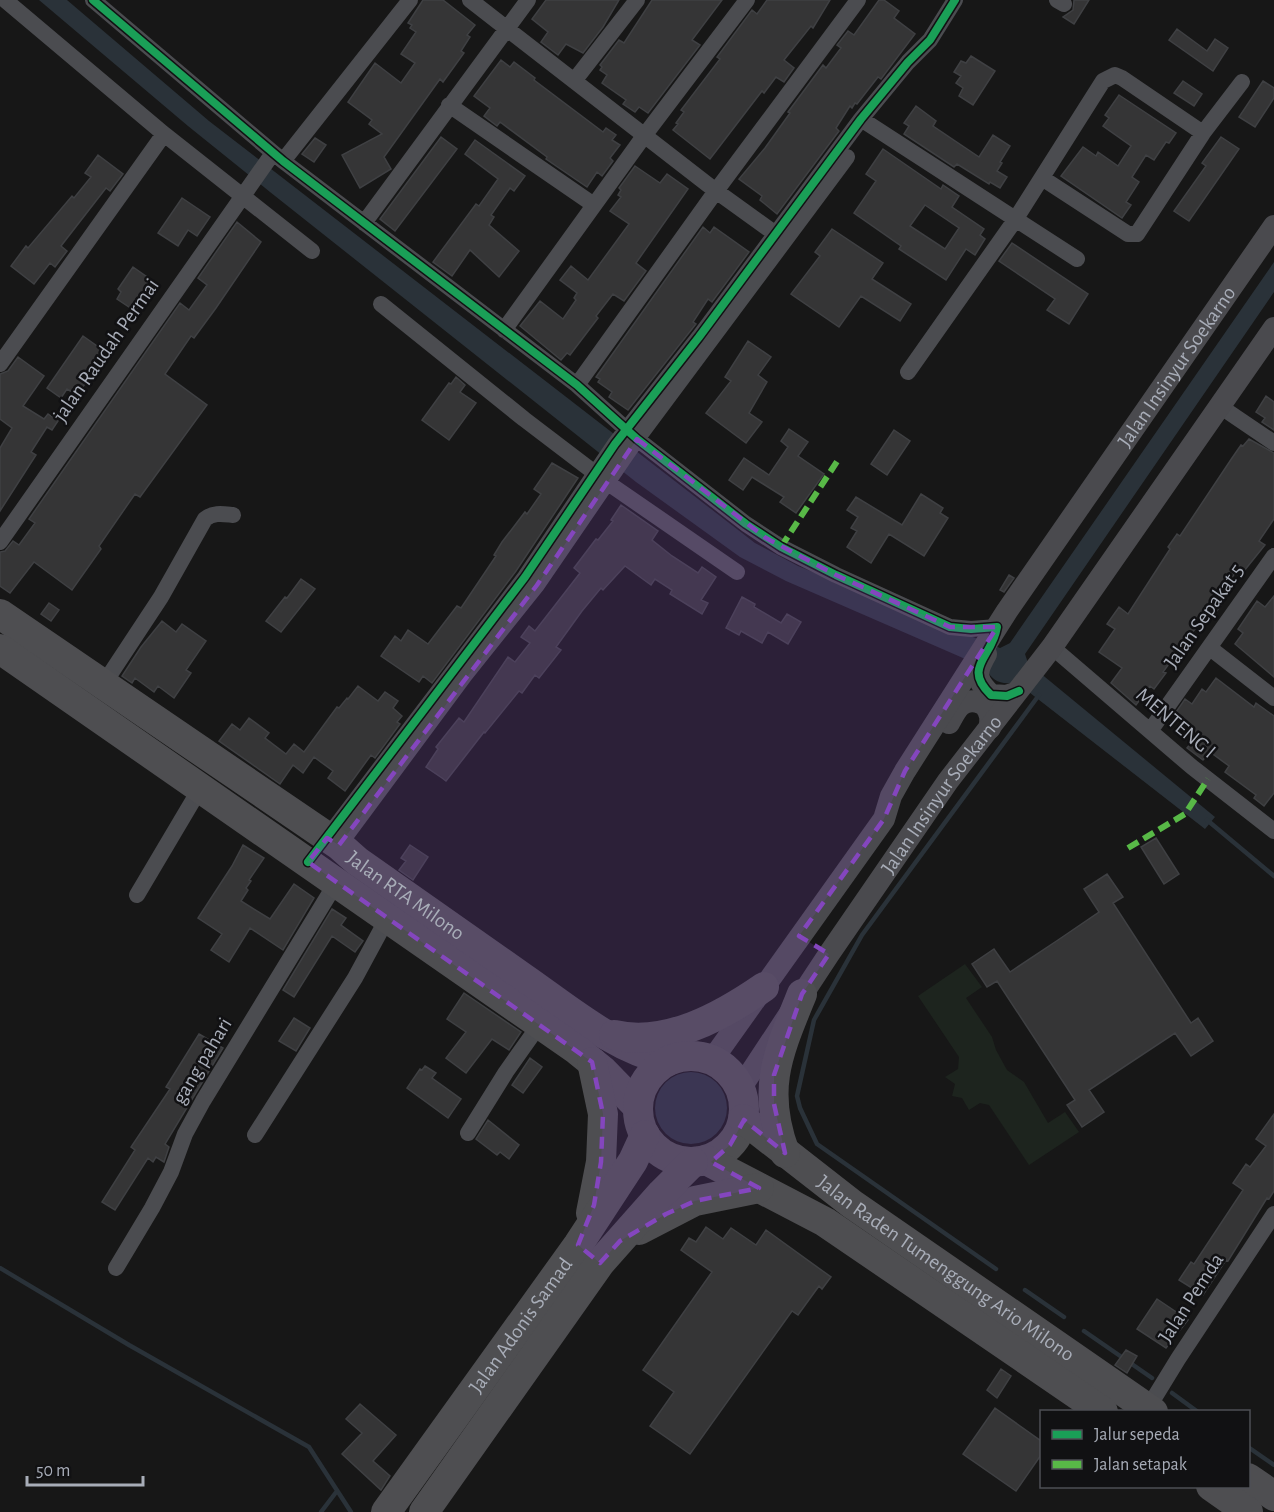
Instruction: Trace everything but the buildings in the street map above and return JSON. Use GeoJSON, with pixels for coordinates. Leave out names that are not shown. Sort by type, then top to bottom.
{"type":"FeatureCollection","features":[{"type":"Feature","properties":{"kind":"highway","name":"Jalan RTA Milono"},"geometry":{"type":"LineString","coordinates":[[0,614],[103,685],[127,719],[201,787],[592,1062],[641,1121]]}},
{"type":"Feature","properties":{"kind":"highway","name":"Jalan RTA Milono"},"geometry":{"type":"LineString","coordinates":[[0,648],[127,719],[333,842],[605,1034],[640,1052],[669,1061]]}},
{"type":"Feature","properties":{"kind":"highway"},"geometry":{"type":"LineString","coordinates":[[605,1034],[626,1038],[684,1031],[730,1010],[764,987]]}},
{"type":"Feature","properties":{"kind":"highway"},"geometry":{"type":"LineString","coordinates":[[785,1153],[779,1136],[774,1104],[774,1075],[782,1046],[802,994]]}},
{"type":"Feature","properties":{"kind":"highway"},"geometry":{"type":"LineString","coordinates":[[686,1056],[712,1060],[729,1072],[740,1089],[744,1109],[743,1119],[736,1137],[715,1156],[699,1161],[683,1161],[665,1155],[650,1143],[641,1121],[639,1098],[653,1072],[669,1061],[686,1056]]}},
{"type":"Feature","properties":{"kind":"highway"},"geometry":{"type":"LineString","coordinates":[[589,1254],[594,1205],[602,1162],[603,1114],[592,1062]]}},
{"type":"Feature","properties":{"kind":"highway","name":"Jalan Raden Tumenggung Ario Milono"},"geometry":{"type":"LineString","coordinates":[[743,1119],[852,1204],[1150,1410]]}},
{"type":"Feature","properties":{"kind":"highway","name":"Jalan Adonis Samad"},"geometry":{"type":"LineString","coordinates":[[424,1512],[589,1254],[633,1161],[641,1121]]}},
{"type":"Feature","properties":{"kind":"highway","name":"Jalan Raden Tumenggung Ario Milono"},"geometry":{"type":"LineString","coordinates":[[699,1161],[759,1188],[825,1222],[1099,1410]]}},
{"type":"Feature","properties":{"kind":"highway","name":"Jalan Adonis Samad"},"geometry":{"type":"LineString","coordinates":[[386,1512],[589,1254],[620,1241],[662,1193],[699,1161]]}},
{"type":"Feature","properties":{"kind":"highway"},"geometry":{"type":"LineString","coordinates":[[620,1241],[666,1214],[695,1201],[759,1188]]}},
{"type":"Feature","properties":{"kind":"highway"},"geometry":{"type":"LineString","coordinates":[[1250,1479],[1274,1496]]}},
{"type":"Feature","properties":{"kind":"highway"},"geometry":{"type":"LineString","coordinates":[[1214,1488],[1245,1511]]}},
{"type":"Feature","properties":{"kind":"street"},"geometry":{"type":"LineString","coordinates":[[4,0],[164,134],[245,191],[312,250]]}},
{"type":"Feature","properties":{"kind":"street"},"geometry":{"type":"LineString","coordinates":[[93,0],[273,160],[364,223],[577,385],[626,441],[760,533],[836,575],[950,627],[971,629],[992,638]]}},
{"type":"Feature","properties":{"kind":"street","name":"jalan Raudah Permai"},"geometry":{"type":"LineString","coordinates":[[0,542],[245,191],[410,0]]}},
{"type":"Feature","properties":{"kind":"street"},"geometry":{"type":"LineString","coordinates":[[470,0],[644,136],[780,237]]}},
{"type":"Feature","properties":{"kind":"street"},"geometry":{"type":"LineString","coordinates":[[364,223],[528,0]]}},
{"type":"Feature","properties":{"kind":"street"},"geometry":{"type":"LineString","coordinates":[[574,81],[636,0]]}},
{"type":"Feature","properties":{"kind":"street"},"geometry":{"type":"LineString","coordinates":[[504,330],[644,136],[747,0]]}},
{"type":"Feature","properties":{"kind":"street"},"geometry":{"type":"LineString","coordinates":[[577,385],[716,191],[858,0]]}},
{"type":"Feature","properties":{"kind":"street"},"geometry":{"type":"LineString","coordinates":[[308,862],[333,842],[525,577],[604,473],[699,337],[780,237],[908,62],[930,40],[955,0]]}},
{"type":"Feature","properties":{"kind":"street"},"geometry":{"type":"LineString","coordinates":[[908,372],[1016,220],[1103,81],[1115,75],[1129,82],[1203,133]]}},
{"type":"Feature","properties":{"kind":"street"},"geometry":{"type":"LineString","coordinates":[[1042,178],[1128,234],[1134,235],[1141,228],[1203,133],[1242,82]]}},
{"type":"Feature","properties":{"kind":"street"},"geometry":{"type":"LineString","coordinates":[[449,105],[594,205]]}},
{"type":"Feature","properties":{"kind":"street"},"geometry":{"type":"LineString","coordinates":[[866,122],[1077,259]]}},
{"type":"Feature","properties":{"kind":"street"},"geometry":{"type":"LineString","coordinates":[[0,364],[164,134]]}},
{"type":"Feature","properties":{"kind":"street","name":"Jalan Insinyur Soekarno"},"geometry":{"type":"LineString","coordinates":[[884,819],[895,788],[992,638],[1274,226]]}},
{"type":"Feature","properties":{"kind":"street"},"geometry":{"type":"LineString","coordinates":[[381,304],[524,419],[604,473],[737,572]]}},
{"type":"Feature","properties":{"kind":"street","name":"Jalan Insinyur Soekarno"},"geometry":{"type":"LineString","coordinates":[[740,1089],[829,954],[954,773],[1052,647],[1274,328]]}},
{"type":"Feature","properties":{"kind":"street"},"geometry":{"type":"LineString","coordinates":[[1221,407],[1274,443]]}},
{"type":"Feature","properties":{"kind":"street"},"geometry":{"type":"LineString","coordinates":[[103,685],[161,597],[205,519],[219,513],[233,515]]}},
{"type":"Feature","properties":{"kind":"street","name":"Jalan Sepakat 5"},"geometry":{"type":"LineString","coordinates":[[1150,731],[1272,562]]}},
{"type":"Feature","properties":{"kind":"street","name":"MENTENG I"},"geometry":{"type":"LineString","coordinates":[[1052,647],[1192,767],[1274,831]]}},
{"type":"Feature","properties":{"kind":"street"},"geometry":{"type":"LineString","coordinates":[[1210,648],[1274,698]]}},
{"type":"Feature","properties":{"kind":"street"},"geometry":{"type":"LineString","coordinates":[[969,676],[978,676],[992,695],[1007,696],[1021,689]]}},
{"type":"Feature","properties":{"kind":"street"},"geometry":{"type":"LineString","coordinates":[[712,1060],[884,819],[960,706],[974,701],[982,704],[990,714],[990,728]]}},
{"type":"Feature","properties":{"kind":"street"},"geometry":{"type":"LineString","coordinates":[[137,895],[201,787]]}},
{"type":"Feature","properties":{"kind":"street","name":"gang pahari"},"geometry":{"type":"LineString","coordinates":[[116,1268],[166,1181],[185,1134],[203,1101],[336,883]]}},
{"type":"Feature","properties":{"kind":"street"},"geometry":{"type":"LineString","coordinates":[[255,1135],[355,978],[388,917]]}},
{"type":"Feature","properties":{"kind":"street"},"geometry":{"type":"LineString","coordinates":[[799,936],[829,954]]}},
{"type":"Feature","properties":{"kind":"street"},"geometry":{"type":"LineString","coordinates":[[468,1133],[506,1072],[540,1024]]}},
{"type":"Feature","properties":{"kind":"street","name":"Jalan Pemda"},"geometry":{"type":"LineString","coordinates":[[1150,1410],[1274,1214]]}},
{"type":"Feature","properties":{"kind":"highlighted area"},"geometry":{"type":"Polygon","coordinates":[[[637,439],[766,538],[836,575],[950,627],[997,627],[905,771],[884,819],[799,936],[829,954],[802,994],[774,1075],[774,1104],[785,1153],[744,1120],[730,1145],[711,1162],[759,1188],[695,1201],[666,1214],[620,1241],[600,1263],[578,1245],[594,1205],[601,1162],[603,1114],[592,1062],[308,862],[327,838],[339,845],[537,585],[637,439]]]}},
{"type":"Feature","properties":{"kind":"shaded area"},"geometry":{"type":"Polygon","coordinates":[[[39,0],[67,0],[209,121],[755,543],[798,566],[1000,648],[1010,643],[1274,262],[1274,292],[1025,654],[1028,663],[1215,817],[1205,829],[1016,682],[998,681],[986,668],[786,581],[740,557],[636,482],[270,192],[39,0]]]}},
{"type":"Feature","properties":{"kind":"shaded area"},"geometry":{"type":"Polygon","coordinates":[[[965,964],[982,987],[966,998],[992,1037],[1007,1070],[1024,1082],[1048,1123],[1065,1112],[1079,1132],[1029,1165],[989,1105],[980,1103],[969,1110],[962,1098],[952,1096],[955,1084],[945,1077],[958,1069],[959,1057],[918,996],[965,964]]]}},
{"type":"Feature","properties":{"kind":"shaded area"},"geometry":{"type":"Polygon","coordinates":[[[691,1072],[711,1078],[721,1088],[727,1108],[721,1128],[711,1138],[691,1144],[671,1138],[661,1128],[655,1108],[661,1088],[671,1078],[691,1072]]]}},
{"type":"Feature","properties":{"kind":"waterway"},"geometry":{"type":"LineString","coordinates":[[996,1269],[817,1144],[800,1108],[797,1096],[814,1020],[862,935],[1039,695]]}},
{"type":"Feature","properties":{"kind":"waterway"},"geometry":{"type":"LineString","coordinates":[[1207,820],[1274,876]]}},
{"type":"Feature","properties":{"kind":"waterway"},"geometry":{"type":"LineString","coordinates":[[0,1268],[129,1345],[309,1447],[351,1512]]}},
{"type":"Feature","properties":{"kind":"waterway"},"geometry":{"type":"LineString","coordinates":[[1025,1290],[1064,1317]]}},
{"type":"Feature","properties":{"kind":"waterway"},"geometry":{"type":"LineString","coordinates":[[1084,1331],[1152,1378]]}},
{"type":"Feature","properties":{"kind":"waterway"},"geometry":{"type":"LineString","coordinates":[[1172,1393],[1195,1410]]}},
{"type":"Feature","properties":{"kind":"waterway"},"geometry":{"type":"LineString","coordinates":[[1250,1448],[1274,1465]]}},
{"type":"Feature","properties":{"kind":"waterway"},"geometry":{"type":"LineString","coordinates":[[321,1512],[337,1491]]}},
{"type":"Feature","properties":{"kind":"marked path"},"geometry":{"type":"LineString","coordinates":[[781,547],[840,457]]}},
{"type":"Feature","properties":{"kind":"marked path"},"geometry":{"type":"LineString","coordinates":[[1128,848],[1185,814],[1208,779]]}},
{"type":"Feature","properties":{"kind":"cycle path"},"geometry":{"type":"LineString","coordinates":[[93,0],[283,161],[577,385],[637,439],[746,524],[781,547],[836,575],[950,627],[971,629],[997,627],[990,647],[981,662],[979,677],[991,695],[1007,696],[1019,691]]}},
{"type":"Feature","properties":{"kind":"cycle path"},"geometry":{"type":"LineString","coordinates":[[308,862],[525,577],[615,444],[699,337],[861,119],[908,62],[930,40],[955,0]]}}]}
